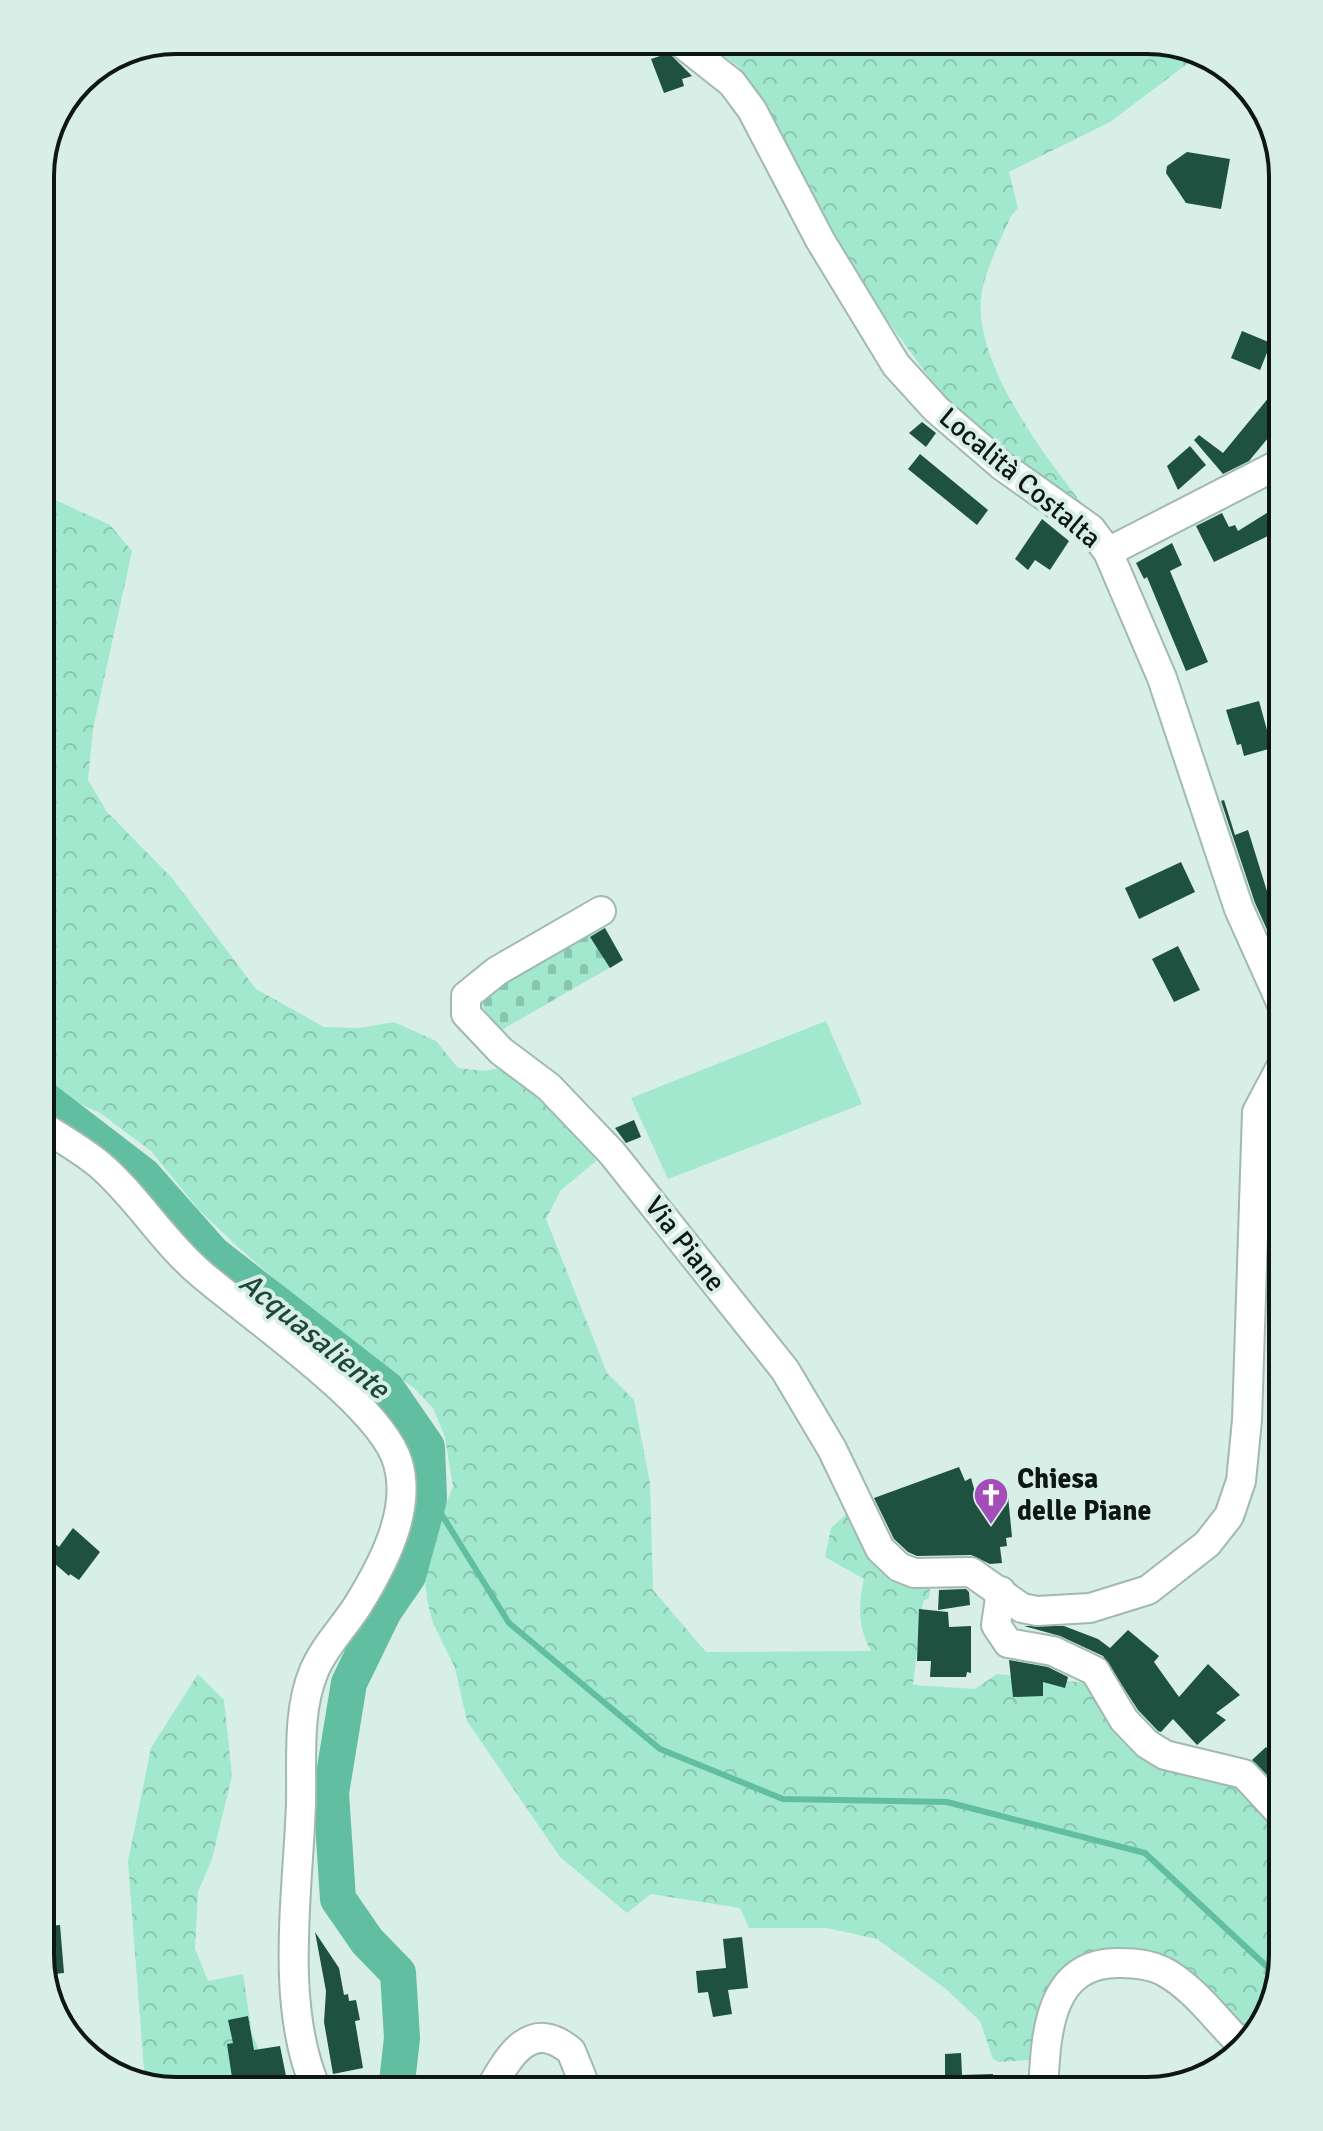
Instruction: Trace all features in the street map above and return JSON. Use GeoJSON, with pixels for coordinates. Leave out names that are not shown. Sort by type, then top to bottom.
{"type":"FeatureCollection","features":[{"type":"Feature","properties":{"kind":"street","name":"Località Costalta"},"geometry":{"type":"LineString","coordinates":[[695,54],[732,83],[752,110],[820,240],[896,365],[936,409],[1001,465],[1091,529],[1108,552],[1162,678],[1239,909],[1269,976]]}},
{"type":"Feature","properties":{"kind":"street"},"geometry":{"type":"LineString","coordinates":[[1108,552],[1269,469]]}},
{"type":"Feature","properties":{"kind":"street","name":"Via Piane"},"geometry":{"type":"LineString","coordinates":[[601,911],[497,971],[466,996],[463,1007],[466,1014],[501,1051],[549,1087],[612,1153],[785,1370],[832,1449],[880,1549],[899,1567],[914,1573],[945,1576],[971,1572],[1022,1608],[1059,1612],[1090,1608],[1148,1590],[1207,1544],[1229,1516],[1241,1481],[1247,1420],[1257,1112],[1269,1089]]}},
{"type":"Feature","properties":{"kind":"street"},"geometry":{"type":"LineString","coordinates":[[54,1134],[101,1166],[198,1272],[314,1365],[374,1423],[398,1463],[403,1489],[392,1534],[358,1605],[314,1671],[300,1752],[301,1802],[294,1917],[296,1984],[303,2046],[313,2077]]}},
{"type":"Feature","properties":{"kind":"street"},"geometry":{"type":"LineString","coordinates":[[1001,1591],[996,1625],[1008,1643],[1053,1651],[1095,1671],[1124,1720],[1147,1744],[1165,1755],[1244,1774],[1269,1801]]}},
{"type":"Feature","properties":{"kind":"street"},"geometry":{"type":"LineString","coordinates":[[1044,2077],[1046,2039],[1060,1993],[1082,1972],[1100,1963],[1130,1963],[1161,1970],[1196,1996],[1236,2039]]}},
{"type":"Feature","properties":{"kind":"street"},"geometry":{"type":"LineString","coordinates":[[498,2077],[515,2052],[531,2037],[543,2036],[571,2051],[582,2077]]}},
{"type":"Feature","properties":{"kind":"green space"},"geometry":{"type":"Polygon","coordinates":[[[722,54],[1155,54],[1190,62],[1110,122],[1009,172],[1018,208],[1011,216],[982,291],[981,319],[1000,379],[1035,440],[1091,515],[1035,483],[937,388],[837,252],[739,67],[722,54]]]}},
{"type":"Feature","properties":{"kind":"green space"},"geometry":{"type":"Polygon","coordinates":[[[54,499],[110,525],[132,551],[93,729],[88,780],[107,812],[172,878],[256,989],[324,1027],[360,1028],[394,1022],[436,1041],[458,1068],[484,1071],[506,1067],[555,1110],[596,1161],[561,1190],[546,1219],[607,1373],[634,1400],[650,1483],[653,1590],[706,1652],[871,1651],[860,1616],[864,1579],[825,1557],[831,1528],[862,1500],[891,1542],[932,1571],[929,1598],[923,1601],[913,1685],[975,1689],[997,1674],[1107,1685],[1175,1744],[1227,1761],[1269,1818],[1268,1971],[1263,1995],[1244,2029],[1174,1971],[1070,1965],[1051,1985],[1046,1996],[1041,2020],[1043,2059],[999,2062],[993,2059],[980,2021],[946,1989],[877,1939],[827,1928],[749,1928],[740,1908],[651,1894],[627,1913],[560,1857],[467,1721],[455,1668],[433,1623],[427,1600],[423,1558],[453,1487],[445,1437],[433,1408],[414,1388],[361,1353],[239,1248],[199,1210],[151,1151],[100,1113],[54,1092],[54,499]]]}},
{"type":"Feature","properties":{"kind":"green space"},"geometry":{"type":"Polygon","coordinates":[[[598,916],[623,960],[498,1032],[474,991],[598,916]]]}},
{"type":"Feature","properties":{"kind":"green space"},"geometry":{"type":"Polygon","coordinates":[[[826,1021],[862,1104],[668,1179],[631,1098],[826,1021]]]}},
{"type":"Feature","properties":{"kind":"green space"},"geometry":{"type":"Polygon","coordinates":[[[198,1674],[224,1700],[232,1776],[212,1859],[198,1892],[195,1949],[208,1981],[243,1974],[252,2034],[272,2077],[168,2077],[144,2073],[128,1861],[151,1748],[198,1674]]]}},
{"type":"Feature","properties":{"kind":"building"},"geometry":{"type":"Polygon","coordinates":[[[670,54],[692,76],[682,79],[684,86],[664,93],[651,59],[670,54]]]}},
{"type":"Feature","properties":{"kind":"building"},"geometry":{"type":"Polygon","coordinates":[[[1187,152],[1230,159],[1221,209],[1186,203],[1166,173],[1167,166],[1187,152]]]}},
{"type":"Feature","properties":{"kind":"building"},"geometry":{"type":"Polygon","coordinates":[[[1242,331],[1269,342],[1260,370],[1231,358],[1242,331]]]}},
{"type":"Feature","properties":{"kind":"building"},"geometry":{"type":"Polygon","coordinates":[[[1269,397],[1269,437],[1249,461],[1223,474],[1194,440],[1199,435],[1223,453],[1269,397]]]}},
{"type":"Feature","properties":{"kind":"building"},"geometry":{"type":"Polygon","coordinates":[[[922,422],[936,433],[926,447],[909,433],[922,422]]]}},
{"type":"Feature","properties":{"kind":"building"},"geometry":{"type":"Polygon","coordinates":[[[1190,446],[1206,465],[1178,490],[1167,466],[1190,446]]]}},
{"type":"Feature","properties":{"kind":"building"},"geometry":{"type":"Polygon","coordinates":[[[920,454],[988,510],[977,525],[908,469],[920,454]]]}},
{"type":"Feature","properties":{"kind":"building"},"geometry":{"type":"Polygon","coordinates":[[[1269,512],[1269,538],[1214,562],[1196,526],[1222,513],[1229,527],[1235,525],[1238,531],[1269,512]]]}},
{"type":"Feature","properties":{"kind":"building"},"geometry":{"type":"Polygon","coordinates":[[[1042,519],[1069,541],[1050,570],[1035,560],[1028,570],[1015,559],[1042,519]]]}},
{"type":"Feature","properties":{"kind":"building"},"geometry":{"type":"Polygon","coordinates":[[[1172,543],[1182,565],[1170,571],[1208,662],[1186,671],[1147,577],[1144,579],[1136,563],[1172,543]]]}},
{"type":"Feature","properties":{"kind":"building"},"geometry":{"type":"Polygon","coordinates":[[[1259,701],[1269,749],[1244,756],[1241,744],[1237,745],[1226,710],[1259,701]]]}},
{"type":"Feature","properties":{"kind":"building"},"geometry":{"type":"Polygon","coordinates":[[[1224,800],[1235,835],[1248,830],[1269,898],[1269,934],[1255,903],[1221,801],[1224,800]]]}},
{"type":"Feature","properties":{"kind":"building"},"geometry":{"type":"Polygon","coordinates":[[[1181,862],[1195,892],[1139,919],[1125,888],[1181,862]]]}},
{"type":"Feature","properties":{"kind":"building"},"geometry":{"type":"Polygon","coordinates":[[[605,928],[623,960],[610,968],[590,937],[605,928]]]}},
{"type":"Feature","properties":{"kind":"building"},"geometry":{"type":"Polygon","coordinates":[[[1178,946],[1200,990],[1174,1002],[1152,959],[1178,946]]]}},
{"type":"Feature","properties":{"kind":"building"},"geometry":{"type":"Polygon","coordinates":[[[634,1120],[641,1137],[626,1143],[615,1128],[634,1120]]]}},
{"type":"Feature","properties":{"kind":"building"},"geometry":{"type":"Polygon","coordinates":[[[959,1467],[965,1481],[971,1478],[975,1492],[988,1491],[994,1497],[1008,1496],[1012,1537],[1006,1538],[1007,1546],[1000,1547],[1002,1563],[990,1564],[971,1555],[917,1556],[908,1552],[894,1539],[874,1498],[959,1467]]]}},
{"type":"Feature","properties":{"kind":"building"},"geometry":{"type":"Polygon","coordinates":[[[73,1528],[100,1552],[79,1580],[54,1563],[54,1543],[59,1547],[73,1528]]]}},
{"type":"Feature","properties":{"kind":"building"},"geometry":{"type":"Polygon","coordinates":[[[966,1589],[970,1605],[938,1610],[939,1590],[966,1589]]]}},
{"type":"Feature","properties":{"kind":"building"},"geometry":{"type":"Polygon","coordinates":[[[919,1609],[948,1612],[949,1627],[971,1626],[971,1673],[967,1672],[966,1677],[930,1677],[931,1661],[917,1661],[919,1609]]]}},
{"type":"Feature","properties":{"kind":"building"},"geometry":{"type":"Polygon","coordinates":[[[1024,1626],[1064,1626],[1098,1639],[1110,1648],[1128,1630],[1159,1656],[1154,1662],[1179,1697],[1208,1664],[1240,1695],[1216,1713],[1226,1720],[1197,1745],[1173,1719],[1161,1732],[1158,1731],[1138,1710],[1103,1656],[1060,1636],[1024,1626]]]}},
{"type":"Feature","properties":{"kind":"building"},"geometry":{"type":"Polygon","coordinates":[[[1009,1660],[1048,1667],[1068,1677],[1065,1688],[1043,1682],[1043,1696],[1013,1697],[1009,1660]]]}},
{"type":"Feature","properties":{"kind":"building"},"geometry":{"type":"Polygon","coordinates":[[[1266,1747],[1269,1751],[1269,1777],[1252,1760],[1266,1747]]]}},
{"type":"Feature","properties":{"kind":"building"},"geometry":{"type":"Polygon","coordinates":[[[60,1925],[64,1973],[56,1974],[54,1926],[60,1925]]]}},
{"type":"Feature","properties":{"kind":"building"},"geometry":{"type":"Polygon","coordinates":[[[315,1932],[339,1968],[344,1995],[348,1994],[349,2001],[356,2000],[360,2020],[355,2021],[363,2068],[333,2074],[324,2022],[326,1991],[315,1932]]]}},
{"type":"Feature","properties":{"kind":"building"},"geometry":{"type":"Polygon","coordinates":[[[742,1937],[748,1988],[728,1990],[732,2014],[713,2017],[708,1992],[698,1993],[696,1971],[726,1968],[723,1939],[742,1937]]]}},
{"type":"Feature","properties":{"kind":"building"},"geometry":{"type":"Polygon","coordinates":[[[248,2016],[254,2050],[280,2046],[286,2077],[232,2077],[227,2044],[233,2043],[228,2020],[248,2016]]]}},
{"type":"Feature","properties":{"kind":"building"},"geometry":{"type":"Polygon","coordinates":[[[961,2053],[962,2075],[993,2074],[993,2077],[945,2077],[945,2054],[961,2053]]]}},
{"type":"Feature","properties":{"kind":"waterway","name":"Acquasaliente"},"geometry":{"type":"LineString","coordinates":[[54,1107],[143,1175],[213,1254],[387,1389],[427,1447],[429,1499],[408,1576],[384,1611],[349,1683],[331,1793],[338,1899],[367,1941],[398,1973],[402,2038],[398,2077]]}},
{"type":"Feature","properties":{"kind":"waterway"},"geometry":{"type":"LineString","coordinates":[[429,1494],[509,1623],[660,1749],[783,1799],[947,1802],[1145,1853],[1268,1968]]}},
{"type":"Feature","properties":{"kind":"place","name":"Chiesa delle Piane"},"geometry":{"type":"Point","coordinates":[991,1526]}}]}
